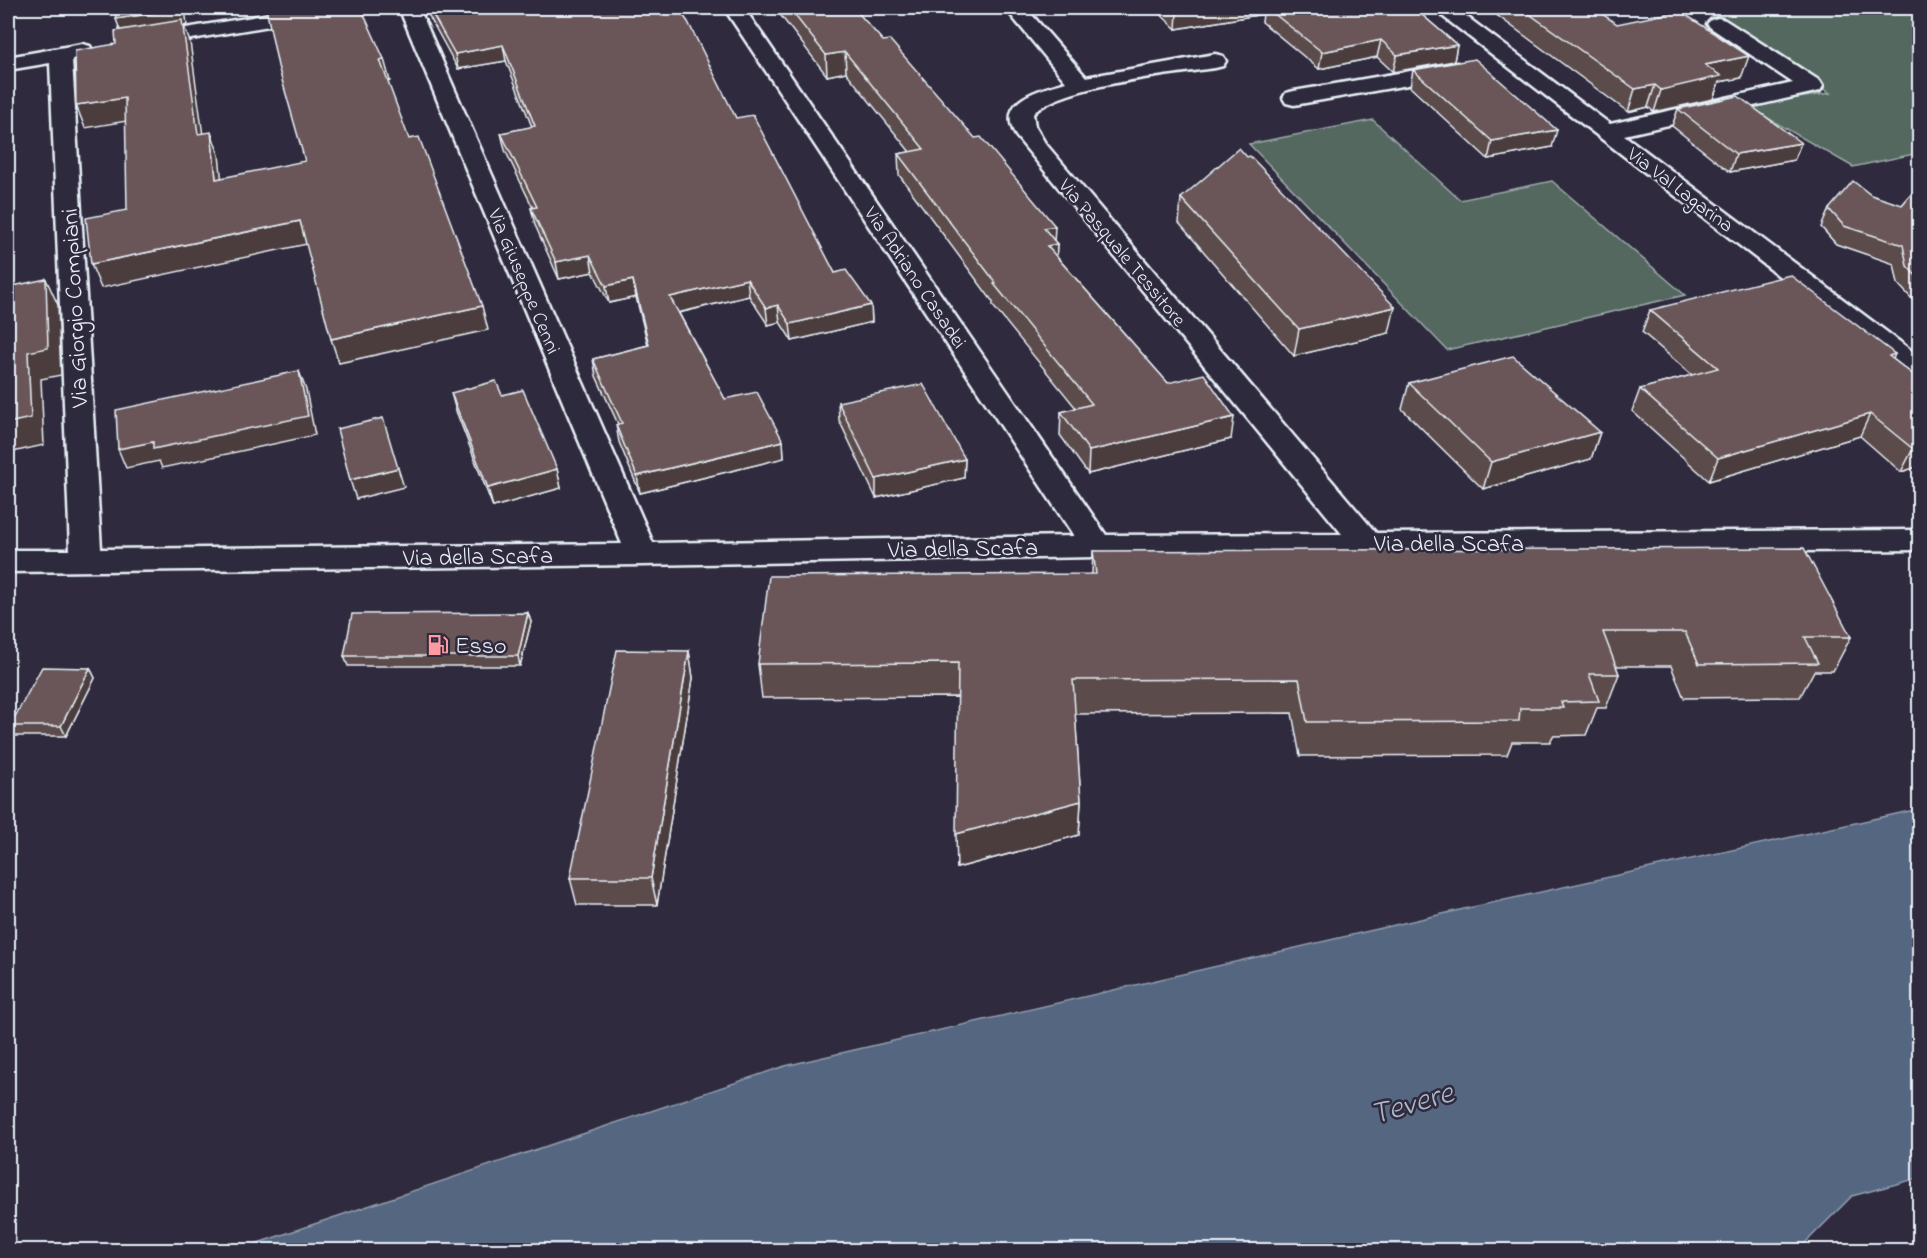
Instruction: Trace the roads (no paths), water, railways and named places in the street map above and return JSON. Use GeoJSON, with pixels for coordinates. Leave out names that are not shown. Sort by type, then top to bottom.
{"type":"FeatureCollection","features":[{"type":"Feature","properties":{"kind":"street"},"geometry":{"type":"LineString","coordinates":[[8,63],[341,8]]}},
{"type":"Feature","properties":{"kind":"street","name":"Via Giuseppe Cenni"},"geometry":{"type":"LineString","coordinates":[[409,8],[642,554]]}},
{"type":"Feature","properties":{"kind":"street","name":"Via Adriano Casadei"},"geometry":{"type":"LineString","coordinates":[[734,8],[1097,546]]}},
{"type":"Feature","properties":{"kind":"street"},"geometry":{"type":"LineString","coordinates":[[1016,8],[1080,85]]}},
{"type":"Feature","properties":{"kind":"street","name":"Via Val Lagarina"},"geometry":{"type":"LineString","coordinates":[[1442,8],[1920,371]]}},
{"type":"Feature","properties":{"kind":"street"},"geometry":{"type":"LineString","coordinates":[[1606,132],[1812,86],[1718,24]]}},
{"type":"Feature","properties":{"kind":"street","name":"Via Giorgio Compiani"},"geometry":{"type":"LineString","coordinates":[[61,55],[86,560]]}},
{"type":"Feature","properties":{"kind":"street"},"geometry":{"type":"LineString","coordinates":[[1294,98],[1512,60]]}},
{"type":"Feature","properties":{"kind":"street","name":"Via Pasquale Tessitore"},"geometry":{"type":"LineString","coordinates":[[1215,61],[1080,85],[1045,95],[1029,103],[1022,110],[1020,122],[1037,148],[1367,543]]}},
{"type":"Feature","properties":{"kind":"street","name":"Via della Scafa"},"geometry":{"type":"LineString","coordinates":[[8,561],[1367,543],[1920,540]]}},
{"type":"Feature","properties":{"kind":"water","name":"Tevere"},"geometry":{"type":"Polygon","coordinates":[[[1919,809],[1919,1178],[1852,1196],[1798,1250],[237,1250],[785,1066],[1464,909],[1919,809]]]}},
{"type":"Feature","properties":{"kind":"place","name":"Esso"},"geometry":{"type":"Point","coordinates":[438,645]}}]}
